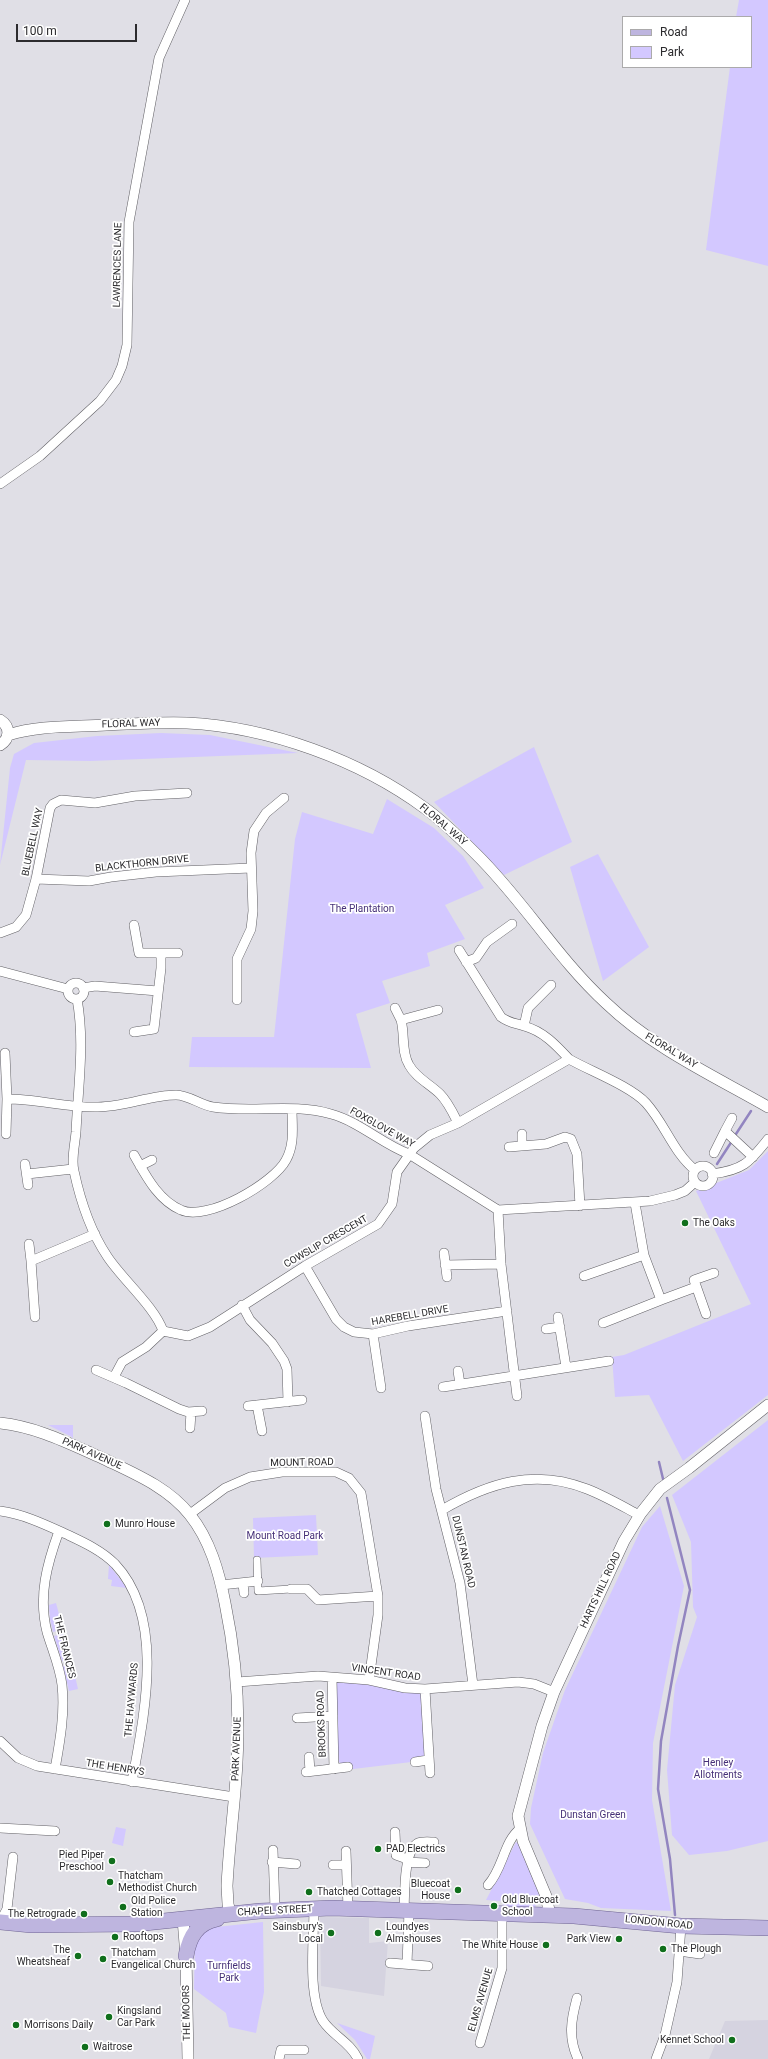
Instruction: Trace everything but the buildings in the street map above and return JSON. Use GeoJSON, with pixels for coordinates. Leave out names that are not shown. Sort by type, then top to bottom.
{"type":"FeatureCollection","features":[{"type":"Feature","properties":{"kind":"main road","name":"CHAPEL STREET"},"geometry":{"type":"LineString","coordinates":[[0,1923],[31,1925],[128,1924],[228,1914],[314,1908],[502,1915],[550,1915]]}},
{"type":"Feature","properties":{"kind":"main road"},"geometry":{"type":"LineString","coordinates":[[186,1956],[190,1939],[196,1931],[206,1923],[224,1917],[228,1914]]}},
{"type":"Feature","properties":{"kind":"main road","name":"LONDON ROAD"},"geometry":{"type":"LineString","coordinates":[[550,1915],[640,1921],[680,1926],[768,1928]]}},
{"type":"Feature","properties":{"kind":"street","name":"LAWRENCES LANE"},"geometry":{"type":"LineString","coordinates":[[0,484],[40,456],[100,401],[116,380],[122,366],[127,345],[129,222],[159,58],[185,0]]}},
{"type":"Feature","properties":{"kind":"street"},"geometry":{"type":"LineString","coordinates":[[0,720],[6,726],[8,735],[4,743],[0,745]]}},
{"type":"Feature","properties":{"kind":"street","name":"FLORAL WAY"},"geometry":{"type":"LineString","coordinates":[[8,735],[22,731],[74,727],[153,723],[187,723],[232,728],[266,735],[340,759],[367,773],[420,805],[452,831],[494,872],[554,948],[583,980],[607,1004],[637,1030],[663,1048],[768,1107]]}},
{"type":"Feature","properties":{"kind":"street","name":"BLUEBELL WAY"},"geometry":{"type":"LineString","coordinates":[[0,933],[16,927],[26,915],[36,879],[50,808],[57,801],[67,800],[95,803],[135,796],[187,793]]}},
{"type":"Feature","properties":{"kind":"street"},"geometry":{"type":"LineString","coordinates":[[237,1000],[238,959],[250,929],[254,911],[251,868],[254,831],[266,813],[284,798]]}},
{"type":"Feature","properties":{"kind":"street","name":"BLACKTHORN DRIVE"},"geometry":{"type":"LineString","coordinates":[[36,879],[89,881],[156,872],[251,868]]}},
{"type":"Feature","properties":{"kind":"street"},"geometry":{"type":"LineString","coordinates":[[466,962],[476,958],[487,942],[512,924]]}},
{"type":"Feature","properties":{"kind":"street"},"geometry":{"type":"LineString","coordinates":[[134,925],[139,953],[178,953]]}},
{"type":"Feature","properties":{"kind":"street"},"geometry":{"type":"LineString","coordinates":[[459,950],[500,1017],[508,1023],[524,1026],[539,1032],[554,1042],[569,1059],[633,1093],[645,1102],[679,1153],[695,1170]]}},
{"type":"Feature","properties":{"kind":"street"},"geometry":{"type":"LineString","coordinates":[[134,1032],[154,1029],[162,953]]}},
{"type":"Feature","properties":{"kind":"street"},"geometry":{"type":"LineString","coordinates":[[0,971],[68,989]]}},
{"type":"Feature","properties":{"kind":"street"},"geometry":{"type":"LineString","coordinates":[[68,989],[71,985],[76,983],[83,988],[95,986],[158,991]]}},
{"type":"Feature","properties":{"kind":"street"},"geometry":{"type":"LineString","coordinates":[[524,1026],[528,1008],[551,985]]}},
{"type":"Feature","properties":{"kind":"street"},"geometry":{"type":"LineString","coordinates":[[68,989],[70,997],[77,999],[83,995],[83,988]]}},
{"type":"Feature","properties":{"kind":"street"},"geometry":{"type":"LineString","coordinates":[[77,999],[80,1015],[81,1040],[73,1169],[81,1197],[95,1234],[107,1257],[144,1303],[163,1331],[146,1347],[122,1362],[114,1377]]}},
{"type":"Feature","properties":{"kind":"street"},"geometry":{"type":"LineString","coordinates":[[395,1008],[401,1020],[404,1034],[404,1052],[409,1065],[416,1074],[441,1095],[458,1123]]}},
{"type":"Feature","properties":{"kind":"street"},"geometry":{"type":"LineString","coordinates":[[401,1020],[438,1010]]}},
{"type":"Feature","properties":{"kind":"street"},"geometry":{"type":"LineString","coordinates":[[5,1053],[8,1099],[6,1134]]}},
{"type":"Feature","properties":{"kind":"street","name":"COWSLIP CRESCENT"},"geometry":{"type":"LineString","coordinates":[[163,1331],[181,1336],[194,1334],[210,1327],[242,1305],[305,1266],[378,1224],[383,1219],[394,1196],[397,1172],[414,1148],[430,1135],[458,1123],[569,1059]]}},
{"type":"Feature","properties":{"kind":"street","name":"FOXGLOVE WAY"},"geometry":{"type":"LineString","coordinates":[[8,1099],[30,1099],[98,1107],[136,1103],[176,1095],[212,1107],[292,1109],[330,1114],[342,1118],[399,1150],[410,1154],[498,1210]]}},
{"type":"Feature","properties":{"kind":"street"},"geometry":{"type":"LineString","coordinates":[[134,1155],[153,1186],[179,1209],[187,1212],[200,1213],[216,1209],[270,1178],[279,1170],[291,1150],[292,1109]]}},
{"type":"Feature","properties":{"kind":"street"},"geometry":{"type":"LineString","coordinates":[[714,1153],[730,1135],[732,1118]]}},
{"type":"Feature","properties":{"kind":"street"},"geometry":{"type":"LineString","coordinates":[[522,1134],[522,1146]]}},
{"type":"Feature","properties":{"kind":"street"},"geometry":{"type":"LineString","coordinates":[[730,1135],[753,1157]]}},
{"type":"Feature","properties":{"kind":"street"},"geometry":{"type":"LineString","coordinates":[[509,1147],[546,1144],[565,1137],[570,1139],[577,1154],[580,1206]]}},
{"type":"Feature","properties":{"kind":"street"},"geometry":{"type":"LineString","coordinates":[[712,1174],[736,1170],[744,1166],[768,1139]]}},
{"type":"Feature","properties":{"kind":"street"},"geometry":{"type":"LineString","coordinates":[[140,1166],[152,1160]]}},
{"type":"Feature","properties":{"kind":"street"},"geometry":{"type":"LineString","coordinates":[[25,1164],[28,1185]]}},
{"type":"Feature","properties":{"kind":"street"},"geometry":{"type":"LineString","coordinates":[[700,1167],[706,1167],[712,1174],[712,1180],[708,1184],[700,1185],[695,1182],[693,1176],[695,1170],[700,1167]]}},
{"type":"Feature","properties":{"kind":"street"},"geometry":{"type":"LineString","coordinates":[[27,1174],[73,1169]]}},
{"type":"Feature","properties":{"kind":"street"},"geometry":{"type":"LineString","coordinates":[[517,1396],[501,1264],[498,1210],[635,1203],[675,1195],[685,1191],[695,1182]]}},
{"type":"Feature","properties":{"kind":"street"},"geometry":{"type":"LineString","coordinates":[[635,1203],[644,1255],[661,1300]]}},
{"type":"Feature","properties":{"kind":"street"},"geometry":{"type":"LineString","coordinates":[[31,1261],[95,1234]]}},
{"type":"Feature","properties":{"kind":"street"},"geometry":{"type":"LineString","coordinates":[[29,1244],[35,1317]]}},
{"type":"Feature","properties":{"kind":"street"},"geometry":{"type":"LineString","coordinates":[[444,1253],[447,1277]]}},
{"type":"Feature","properties":{"kind":"street"},"geometry":{"type":"LineString","coordinates":[[584,1276],[644,1255]]}},
{"type":"Feature","properties":{"kind":"street"},"geometry":{"type":"LineString","coordinates":[[445,1265],[501,1264]]}},
{"type":"Feature","properties":{"kind":"street","name":"HAREBELL DRIVE"},"geometry":{"type":"LineString","coordinates":[[305,1266],[340,1324],[354,1332],[373,1334],[408,1326],[507,1311]]}},
{"type":"Feature","properties":{"kind":"street"},"geometry":{"type":"LineString","coordinates":[[706,1314],[694,1280],[714,1273]]}},
{"type":"Feature","properties":{"kind":"street"},"geometry":{"type":"LineString","coordinates":[[603,1323],[696,1287]]}},
{"type":"Feature","properties":{"kind":"street"},"geometry":{"type":"LineString","coordinates":[[242,1305],[250,1320],[272,1343],[284,1361],[287,1370],[288,1402]]}},
{"type":"Feature","properties":{"kind":"street"},"geometry":{"type":"LineString","coordinates":[[558,1317],[566,1367]]}},
{"type":"Feature","properties":{"kind":"street"},"geometry":{"type":"LineString","coordinates":[[546,1329],[560,1327]]}},
{"type":"Feature","properties":{"kind":"street"},"geometry":{"type":"LineString","coordinates":[[373,1334],[381,1388]]}},
{"type":"Feature","properties":{"kind":"street"},"geometry":{"type":"LineString","coordinates":[[443,1387],[609,1361]]}},
{"type":"Feature","properties":{"kind":"street"},"geometry":{"type":"LineString","coordinates":[[96,1370],[114,1377],[179,1409],[191,1412],[202,1412]]}},
{"type":"Feature","properties":{"kind":"street"},"geometry":{"type":"LineString","coordinates":[[458,1371],[460,1384]]}},
{"type":"Feature","properties":{"kind":"street"},"geometry":{"type":"LineString","coordinates":[[262,1431],[253,1406],[302,1400]]}},
{"type":"Feature","properties":{"kind":"street","name":"HARTS HILL ROAD"},"geometry":{"type":"LineString","coordinates":[[550,1915],[546,1896],[523,1841],[518,1816],[525,1785],[554,1692],[624,1540],[639,1516],[660,1489],[689,1468],[768,1405]]}},
{"type":"Feature","properties":{"kind":"street"},"geometry":{"type":"LineString","coordinates":[[190,1428],[191,1412]]}},
{"type":"Feature","properties":{"kind":"street","name":"DUNSTAN ROAD"},"geometry":{"type":"LineString","coordinates":[[428,1421],[431,1465],[460,1583],[473,1684]]}},
{"type":"Feature","properties":{"kind":"street","name":"PARK AVENUE"},"geometry":{"type":"LineString","coordinates":[[0,1423],[41,1431],[130,1471],[165,1491],[190,1514],[208,1545],[221,1585],[231,1636],[237,1682],[238,1741],[227,1886],[228,1914]]}},
{"type":"Feature","properties":{"kind":"street","name":"MOUNT ROAD"},"geometry":{"type":"LineString","coordinates":[[190,1514],[225,1488],[250,1477],[286,1472],[336,1472],[343,1474],[354,1483],[361,1493],[378,1596],[378,1615],[369,1680]]}},
{"type":"Feature","properties":{"kind":"street"},"geometry":{"type":"LineString","coordinates":[[442,1510],[480,1489],[506,1482],[539,1478],[565,1482],[587,1488],[639,1516]]}},
{"type":"Feature","properties":{"kind":"street","name":"THE HAYWARDS"},"geometry":{"type":"LineString","coordinates":[[0,1511],[29,1518],[90,1545],[115,1564],[132,1586],[141,1608],[145,1633],[146,1680],[140,1736],[132,1782]]}},
{"type":"Feature","properties":{"kind":"street","name":"THE FRANCES"},"geometry":{"type":"LineString","coordinates":[[55,1769],[62,1732],[63,1700],[60,1676],[46,1625],[43,1596],[45,1577],[59,1531]]}},
{"type":"Feature","properties":{"kind":"street"},"geometry":{"type":"LineString","coordinates":[[257,1560],[258,1591],[307,1589],[318,1600],[378,1596]]}},
{"type":"Feature","properties":{"kind":"street"},"geometry":{"type":"LineString","coordinates":[[221,1585],[258,1581]]}},
{"type":"Feature","properties":{"kind":"street"},"geometry":{"type":"LineString","coordinates":[[242,1583],[244,1594]]}},
{"type":"Feature","properties":{"kind":"street","name":"VINCENT ROAD"},"geometry":{"type":"LineString","coordinates":[[237,1682],[318,1676],[369,1680],[405,1688],[426,1689],[473,1684],[526,1683],[554,1692]]}},
{"type":"Feature","properties":{"kind":"street","name":"BROOKS ROAD"},"geometry":{"type":"LineString","coordinates":[[332,1678],[334,1769]]}},
{"type":"Feature","properties":{"kind":"street"},"geometry":{"type":"LineString","coordinates":[[426,1689],[428,1760],[430,1773]]}},
{"type":"Feature","properties":{"kind":"street"},"geometry":{"type":"LineString","coordinates":[[297,1718],[333,1716]]}},
{"type":"Feature","properties":{"kind":"street","name":"THE HENRYS"},"geometry":{"type":"LineString","coordinates":[[1,1746],[22,1760],[37,1766],[234,1797]]}},
{"type":"Feature","properties":{"kind":"street","name":"BROOKS ROAD"},"geometry":{"type":"LineString","coordinates":[[309,1757],[308,1771],[348,1767]]}},
{"type":"Feature","properties":{"kind":"street"},"geometry":{"type":"LineString","coordinates":[[415,1762],[428,1760]]}},
{"type":"Feature","properties":{"kind":"street"},"geometry":{"type":"LineString","coordinates":[[0,1828],[55,1831]]}},
{"type":"Feature","properties":{"kind":"street"},"geometry":{"type":"LineString","coordinates":[[488,1885],[497,1873],[514,1834],[520,1828]]}},
{"type":"Feature","properties":{"kind":"street"},"geometry":{"type":"LineString","coordinates":[[395,1832],[396,1855],[407,1861],[425,1863]]}},
{"type":"Feature","properties":{"kind":"street"},"geometry":{"type":"LineString","coordinates":[[407,1964],[407,1861],[413,1847],[419,1842],[434,1842]]}},
{"type":"Feature","properties":{"kind":"street"},"geometry":{"type":"LineString","coordinates":[[273,1850],[272,1862],[275,1910]]}},
{"type":"Feature","properties":{"kind":"street"},"geometry":{"type":"LineString","coordinates":[[346,1851],[348,1909]]}},
{"type":"Feature","properties":{"kind":"street"},"geometry":{"type":"LineString","coordinates":[[0,1923],[7,1909],[13,1856]]}},
{"type":"Feature","properties":{"kind":"street"},"geometry":{"type":"LineString","coordinates":[[272,1862],[296,1864]]}},
{"type":"Feature","properties":{"kind":"street"},"geometry":{"type":"LineString","coordinates":[[333,1865],[346,1865]]}},
{"type":"Feature","properties":{"kind":"street"},"geometry":{"type":"LineString","coordinates":[[314,1908],[314,1990],[316,2005],[326,2025],[349,2045],[358,2059]]}},
{"type":"Feature","properties":{"kind":"street","name":"ELMS AVENUE"},"geometry":{"type":"LineString","coordinates":[[480,2043],[502,1968],[502,1915]]}},
{"type":"Feature","properties":{"kind":"street","name":"THE MOORS"},"geometry":{"type":"LineString","coordinates":[[182,1919],[186,1956],[188,2059]]}},
{"type":"Feature","properties":{"kind":"street"},"geometry":{"type":"LineString","coordinates":[[656,2059],[671,2010],[677,1982],[680,1926]]}},
{"type":"Feature","properties":{"kind":"street"},"geometry":{"type":"LineString","coordinates":[[679,1951],[700,1954]]}},
{"type":"Feature","properties":{"kind":"street"},"geometry":{"type":"LineString","coordinates":[[390,1963],[428,1966]]}},
{"type":"Feature","properties":{"kind":"street"},"geometry":{"type":"LineString","coordinates":[[577,1998],[571,2032],[571,2042],[578,2059]]}},
{"type":"Feature","properties":{"kind":"street"},"geometry":{"type":"LineString","coordinates":[[279,2059],[281,2050],[304,2050]]}},
{"type":"Feature","properties":{"kind":"shaded area"},"geometry":{"type":"Polygon","coordinates":[[[320,1917],[369,1918],[369,1943],[388,1941],[384,1996],[321,1986],[320,1917]]]}},
{"type":"Feature","properties":{"kind":"shaded area"},"geometry":{"type":"Polygon","coordinates":[[[768,2020],[768,2059],[709,2059],[725,2021],[768,2020]]]}},
{"type":"Feature","properties":{"kind":"green space"},"geometry":{"type":"Polygon","coordinates":[[[739,0],[768,0],[768,266],[706,250],[730,68],[752,68],[752,16],[736,16],[739,0]]]}},
{"type":"Feature","properties":{"kind":"green space"},"geometry":{"type":"Polygon","coordinates":[[[161,733],[210,735],[298,753],[90,761],[26,760],[0,865],[10,768],[14,754],[34,743],[97,736],[161,733]]]}},
{"type":"Feature","properties":{"kind":"green space"},"geometry":{"type":"Polygon","coordinates":[[[534,747],[572,842],[504,875],[434,802],[534,747]]]}},
{"type":"Feature","properties":{"kind":"green space","name":"The Plantation"},"geometry":{"type":"Polygon","coordinates":[[[387,799],[434,828],[463,856],[484,888],[445,905],[465,939],[427,953],[430,966],[382,981],[390,1003],[356,1014],[371,1068],[189,1067],[192,1037],[274,1037],[295,839],[302,812],[373,834],[387,799]]]}},
{"type":"Feature","properties":{"kind":"green space"},"geometry":{"type":"Polygon","coordinates":[[[598,854],[649,947],[603,981],[570,867],[598,854]]]}},
{"type":"Feature","properties":{"kind":"green space"},"geometry":{"type":"Polygon","coordinates":[[[768,1151],[768,1395],[683,1461],[649,1395],[615,1397],[612,1357],[624,1355],[751,1304],[696,1191],[749,1170],[768,1151]]]}},
{"type":"Feature","properties":{"kind":"green space","name":"Henley Allotments"},"geometry":{"type":"Polygon","coordinates":[[[768,1420],[768,1841],[727,1851],[689,1855],[672,1835],[667,1770],[675,1685],[697,1617],[693,1607],[691,1542],[672,1495],[768,1420]]]}},
{"type":"Feature","properties":{"kind":"green space"},"geometry":{"type":"Polygon","coordinates":[[[48,1425],[73,1425],[73,1440],[72,1437],[48,1425]]]}},
{"type":"Feature","properties":{"kind":"green space","name":"Dunstan Green"},"geometry":{"type":"Polygon","coordinates":[[[660,1506],[684,1586],[653,1743],[652,1800],[671,1911],[601,1908],[588,1903],[565,1899],[530,1824],[531,1808],[543,1753],[565,1690],[642,1527],[660,1506]]]}},
{"type":"Feature","properties":{"kind":"green space","name":"Mount Road Park"},"geometry":{"type":"Polygon","coordinates":[[[316,1515],[318,1555],[254,1558],[253,1518],[316,1515]]]}},
{"type":"Feature","properties":{"kind":"green space"},"geometry":{"type":"Polygon","coordinates":[[[109,1565],[127,1588],[111,1586],[112,1580],[108,1579],[109,1565]]]}},
{"type":"Feature","properties":{"kind":"green space"},"geometry":{"type":"Polygon","coordinates":[[[56,1603],[63,1629],[53,1632],[49,1605],[56,1603]]]}},
{"type":"Feature","properties":{"kind":"green space"},"geometry":{"type":"Polygon","coordinates":[[[63,1634],[71,1659],[62,1661],[54,1636],[63,1634]]]}},
{"type":"Feature","properties":{"kind":"green space"},"geometry":{"type":"Polygon","coordinates":[[[72,1663],[78,1689],[69,1691],[63,1666],[72,1663]]]}},
{"type":"Feature","properties":{"kind":"green space"},"geometry":{"type":"Polygon","coordinates":[[[332,1677],[425,1689],[428,1760],[345,1770],[344,1764],[338,1762],[332,1677]]]}},
{"type":"Feature","properties":{"kind":"green space"},"geometry":{"type":"Polygon","coordinates":[[[116,1827],[126,1829],[123,1846],[112,1843],[116,1827]]]}},
{"type":"Feature","properties":{"kind":"green space"},"geometry":{"type":"Polygon","coordinates":[[[516,1842],[519,1844],[539,1893],[538,1902],[534,1908],[503,1908],[503,1901],[486,1900],[516,1842]]]}},
{"type":"Feature","properties":{"kind":"green space","name":"Turnfields Park"},"geometry":{"type":"Polygon","coordinates":[[[263,1922],[264,1992],[256,2033],[229,2027],[226,2013],[194,1989],[195,1938],[207,1928],[263,1922]]]}},
{"type":"Feature","properties":{"kind":"green space"},"geometry":{"type":"Polygon","coordinates":[[[337,2023],[375,2036],[370,2059],[367,2059],[355,2040],[337,2023]]]}},
{"type":"Feature","properties":{"kind":"waterway"},"geometry":{"type":"LineString","coordinates":[[734,1137],[751,1111]]}},
{"type":"Feature","properties":{"kind":"waterway"},"geometry":{"type":"LineString","coordinates":[[717,1164],[732,1141]]}},
{"type":"Feature","properties":{"kind":"waterway"},"geometry":{"type":"LineString","coordinates":[[659,1462],[664,1483]]}},
{"type":"Feature","properties":{"kind":"waterway"},"geometry":{"type":"LineString","coordinates":[[667,1498],[690,1590],[678,1646],[661,1741],[658,1789],[670,1859],[675,1915]]}},
{"type":"Feature","properties":{"kind":"place","name":"The Oaks"},"geometry":{"type":"Point","coordinates":[685,1223]}},
{"type":"Feature","properties":{"kind":"place","name":"Munro House"},"geometry":{"type":"Point","coordinates":[107,1524]}},
{"type":"Feature","properties":{"kind":"place","name":"PAD Electrics"},"geometry":{"type":"Point","coordinates":[378,1849]}},
{"type":"Feature","properties":{"kind":"place","name":"Pied Piper Preschool"},"geometry":{"type":"Point","coordinates":[112,1861]}},
{"type":"Feature","properties":{"kind":"place","name":"Thatcham Methodist Church"},"geometry":{"type":"Point","coordinates":[110,1882]}},
{"type":"Feature","properties":{"kind":"place","name":"Bluecoat House"},"geometry":{"type":"Point","coordinates":[458,1890]}},
{"type":"Feature","properties":{"kind":"place","name":"Thatched Cottages"},"geometry":{"type":"Point","coordinates":[309,1892]}},
{"type":"Feature","properties":{"kind":"place","name":"Old Bluecoat School"},"geometry":{"type":"Point","coordinates":[494,1906]}},
{"type":"Feature","properties":{"kind":"place","name":"Old Police Station"},"geometry":{"type":"Point","coordinates":[123,1907]}},
{"type":"Feature","properties":{"kind":"place","name":"The Retrograde"},"geometry":{"type":"Point","coordinates":[84,1914]}},
{"type":"Feature","properties":{"kind":"place","name":"Sainsbury's Local"},"geometry":{"type":"Point","coordinates":[331,1933]}},
{"type":"Feature","properties":{"kind":"place","name":"Loundyes Almshouses"},"geometry":{"type":"Point","coordinates":[378,1933]}},
{"type":"Feature","properties":{"kind":"place","name":"Rooftops"},"geometry":{"type":"Point","coordinates":[115,1937]}},
{"type":"Feature","properties":{"kind":"place","name":"Park View"},"geometry":{"type":"Point","coordinates":[619,1939]}},
{"type":"Feature","properties":{"kind":"place","name":"The White House"},"geometry":{"type":"Point","coordinates":[546,1945]}},
{"type":"Feature","properties":{"kind":"place","name":"The Plough"},"geometry":{"type":"Point","coordinates":[663,1949]}},
{"type":"Feature","properties":{"kind":"place","name":"The Wheatsheaf"},"geometry":{"type":"Point","coordinates":[78,1956]}},
{"type":"Feature","properties":{"kind":"place","name":"Thatcham Evangelical Church"},"geometry":{"type":"Point","coordinates":[103,1959]}},
{"type":"Feature","properties":{"kind":"place","name":"Kingsland Car Park"},"geometry":{"type":"Point","coordinates":[109,2017]}},
{"type":"Feature","properties":{"kind":"place","name":"Morrisons Daily"},"geometry":{"type":"Point","coordinates":[16,2025]}},
{"type":"Feature","properties":{"kind":"place","name":"Kennet School"},"geometry":{"type":"Point","coordinates":[732,2040]}},
{"type":"Feature","properties":{"kind":"place","name":"Waitrose"},"geometry":{"type":"Point","coordinates":[85,2047]}}]}
